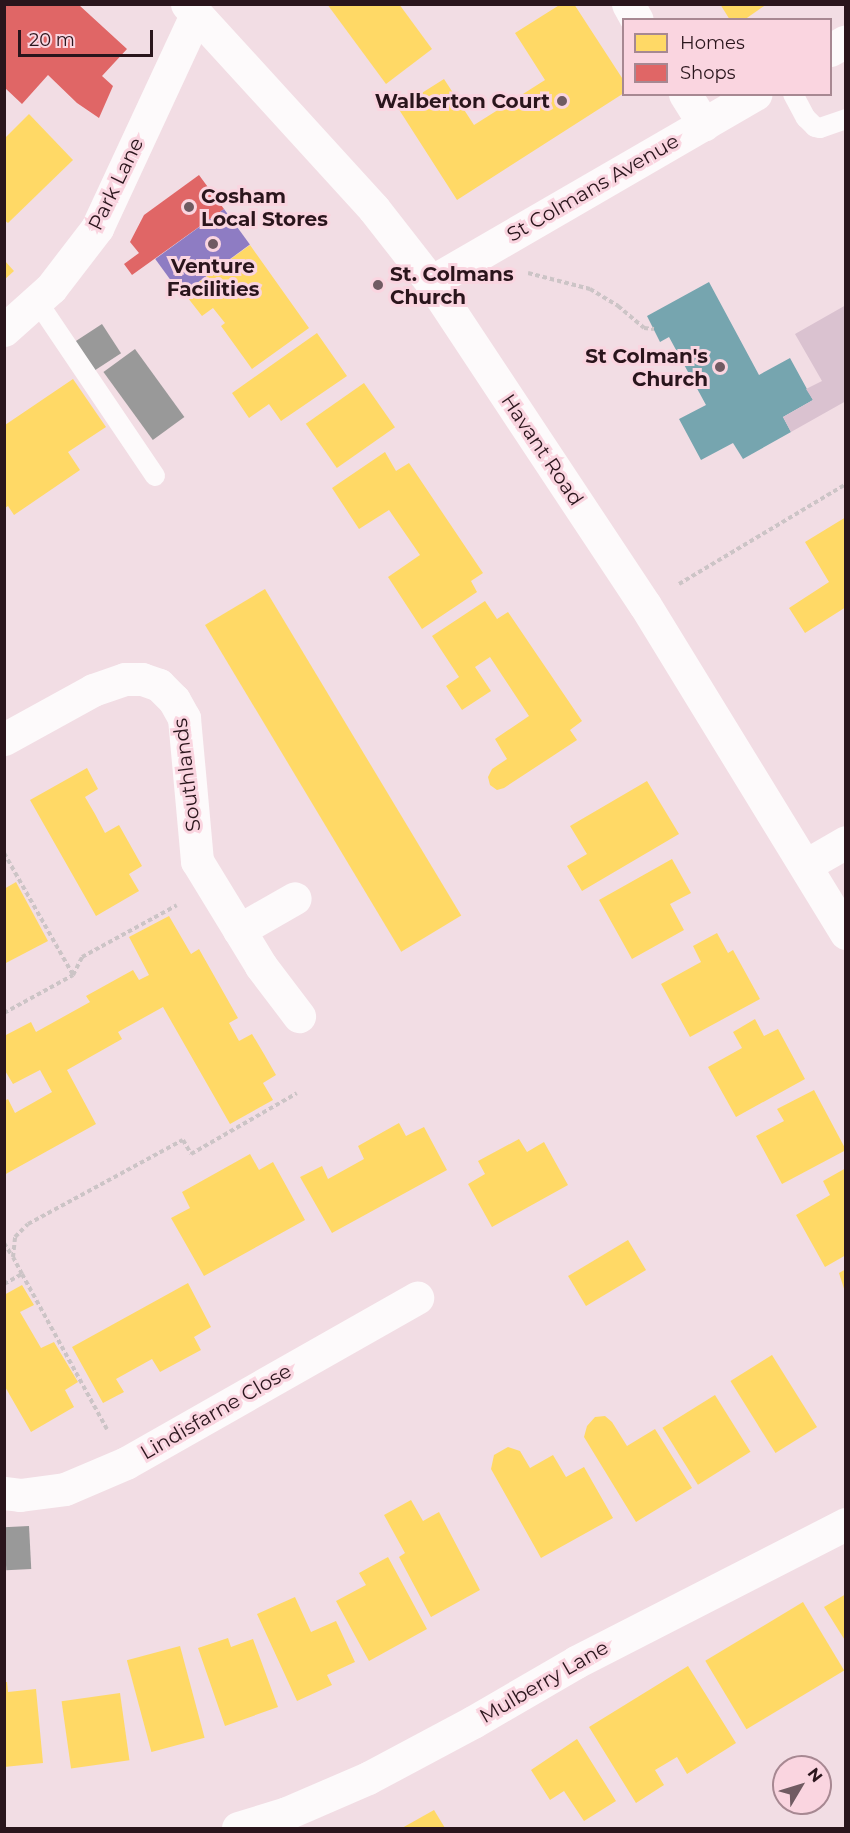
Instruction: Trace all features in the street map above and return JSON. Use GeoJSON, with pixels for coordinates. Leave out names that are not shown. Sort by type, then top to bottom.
{"type":"FeatureCollection","features":[{"type":"Feature","properties":{"kind":"street"},"geometry":{"type":"LineString","coordinates":[[628,4],[636,18]]}},
{"type":"Feature","properties":{"kind":"street","name":"Havant Road"},"geometry":{"type":"LineString","coordinates":[[192,10],[374,209],[431,282],[645,605],[846,933]]}},
{"type":"Feature","properties":{"kind":"street","name":"Park Lane"},"geometry":{"type":"LineString","coordinates":[[4,330],[51,288],[97,228],[192,10]]}},
{"type":"Feature","properties":{"kind":"street"},"geometry":{"type":"LineString","coordinates":[[832,49],[846,41]]}},
{"type":"Feature","properties":{"kind":"street"},"geometry":{"type":"LineString","coordinates":[[686,96],[704,125]]}},
{"type":"Feature","properties":{"kind":"street","name":"St Colmans Avenue"},"geometry":{"type":"LineString","coordinates":[[431,282],[752,96]]}},
{"type":"Feature","properties":{"kind":"street","name":"Southlands"},"geometry":{"type":"LineString","coordinates":[[4,739],[93,690],[125,679],[142,679],[159,685],[174,700],[184,718],[197,861],[239,930],[299,1016]]}},
{"type":"Feature","properties":{"kind":"street"},"geometry":{"type":"LineString","coordinates":[[806,865],[846,842]]}},
{"type":"Feature","properties":{"kind":"street"},"geometry":{"type":"LineString","coordinates":[[239,930],[295,898]]}},
{"type":"Feature","properties":{"kind":"street","name":"Lindisfarne Close"},"geometry":{"type":"LineString","coordinates":[[4,1492],[20,1495],[65,1489],[126,1463],[417,1298]]}},
{"type":"Feature","properties":{"kind":"street","name":"Mulberry Lane"},"geometry":{"type":"LineString","coordinates":[[238,1828],[291,1821],[473,1722],[576,1662],[846,1524]]}},
{"type":"Feature","properties":{"kind":"lane"},"geometry":{"type":"LineString","coordinates":[[795,96],[806,118],[815,127],[820,128],[846,119]]}},
{"type":"Feature","properties":{"kind":"lane"},"geometry":{"type":"LineString","coordinates":[[37,301],[155,476]]}},
{"type":"Feature","properties":{"kind":"path"},"geometry":{"type":"LineString","coordinates":[[465,262],[555,278],[590,289],[618,306],[645,328],[654,329]]}},
{"type":"Feature","properties":{"kind":"path"},"geometry":{"type":"LineString","coordinates":[[645,605],[846,484]]}},
{"type":"Feature","properties":{"kind":"path"},"geometry":{"type":"LineString","coordinates":[[4,853],[73,975]]}},
{"type":"Feature","properties":{"kind":"path"},"geometry":{"type":"LineString","coordinates":[[4,1014],[73,975],[82,957],[212,885]]}},
{"type":"Feature","properties":{"kind":"path"},"geometry":{"type":"LineString","coordinates":[[12,1257],[15,1237],[28,1224],[183,1140],[191,1154],[297,1093]]}},
{"type":"Feature","properties":{"kind":"path"},"geometry":{"type":"LineString","coordinates":[[4,1243],[126,1463]]}},
{"type":"Feature","properties":{"kind":"path"},"geometry":{"type":"LineString","coordinates":[[4,1284],[22,1274]]}},
{"type":"Feature","properties":{"kind":"building: Homes"},"geometry":{"type":"Polygon","coordinates":[[[327,4],[399,4],[432,49],[386,84],[327,4]]]}},
{"type":"Feature","properties":{"kind":"building: Homes","name":"Walberton Court"},"geometry":{"type":"Polygon","coordinates":[[[561,4],[574,4],[622,78],[622,94],[457,200],[398,108],[444,79],[474,125],[545,80],[515,33],[561,4]]]}},
{"type":"Feature","properties":{"kind":"building: Homes"},"geometry":{"type":"Polygon","coordinates":[[[720,4],[767,4],[747,18],[729,18],[720,4]]]}},
{"type":"Feature","properties":{"kind":"building: Homes"},"geometry":{"type":"Polygon","coordinates":[[[29,114],[73,160],[8,223],[4,220],[4,139],[29,114]]]}},
{"type":"Feature","properties":{"kind":"building: Homes"},"geometry":{"type":"Polygon","coordinates":[[[250,245],[309,328],[252,369],[221,326],[225,323],[213,308],[202,316],[184,293],[250,245]]]}},
{"type":"Feature","properties":{"kind":"building: Homes"},"geometry":{"type":"Polygon","coordinates":[[[4,260],[14,271],[4,280],[4,260]]]}},
{"type":"Feature","properties":{"kind":"building: Homes"},"geometry":{"type":"Polygon","coordinates":[[[317,333],[347,376],[281,421],[269,404],[249,418],[232,393],[317,333]]]}},
{"type":"Feature","properties":{"kind":"building: Homes"},"geometry":{"type":"Polygon","coordinates":[[[73,379],[106,427],[68,452],[80,470],[14,515],[8,506],[5,508],[5,425],[73,379]]]}},
{"type":"Feature","properties":{"kind":"building: Homes"},"geometry":{"type":"Polygon","coordinates":[[[364,383],[395,427],[337,468],[306,424],[364,383]]]}},
{"type":"Feature","properties":{"kind":"building: Homes"},"geometry":{"type":"Polygon","coordinates":[[[385,452],[396,471],[409,463],[483,573],[471,581],[477,592],[422,629],[388,577],[420,555],[389,510],[359,529],[332,488],[385,452]]]}},
{"type":"Feature","properties":{"kind":"building: Homes"},"geometry":{"type":"Polygon","coordinates":[[[846,517],[846,607],[805,633],[789,608],[829,582],[805,542],[846,517]]]}},
{"type":"Feature","properties":{"kind":"building: Homes"},"geometry":{"type":"Polygon","coordinates":[[[265,589],[461,916],[401,952],[205,625],[265,589]]]}},
{"type":"Feature","properties":{"kind":"building: Homes"},"geometry":{"type":"Polygon","coordinates":[[[485,601],[497,619],[508,612],[582,721],[570,730],[577,740],[504,788],[497,790],[490,785],[488,777],[492,769],[507,759],[495,739],[529,716],[490,657],[475,667],[491,691],[462,710],[446,686],[459,677],[432,636],[485,601]]]}},
{"type":"Feature","properties":{"kind":"building: Homes"},"geometry":{"type":"Polygon","coordinates":[[[87,768],[98,789],[85,797],[105,833],[119,825],[142,866],[129,874],[139,891],[96,916],[30,800],[87,768]]]}},
{"type":"Feature","properties":{"kind":"building: Homes"},"geometry":{"type":"Polygon","coordinates":[[[647,781],[679,834],[582,891],[567,866],[587,854],[570,826],[647,781]]]}},
{"type":"Feature","properties":{"kind":"building: Homes"},"geometry":{"type":"Polygon","coordinates":[[[672,859],[691,893],[670,904],[684,930],[632,959],[599,900],[672,859]]]}},
{"type":"Feature","properties":{"kind":"building: Homes"},"geometry":{"type":"Polygon","coordinates":[[[16,882],[48,941],[4,964],[4,889],[16,882]]]}},
{"type":"Feature","properties":{"kind":"building: Homes"},"geometry":{"type":"Polygon","coordinates":[[[169,916],[191,954],[199,949],[238,1018],[229,1023],[239,1041],[252,1034],[276,1075],[263,1083],[273,1100],[230,1124],[163,1007],[118,1032],[122,1039],[67,1070],[96,1124],[4,1175],[4,1101],[8,1099],[15,1113],[52,1092],[40,1070],[13,1084],[4,1069],[4,1036],[31,1022],[36,1032],[90,1002],[86,996],[133,970],[139,980],[149,975],[129,937],[169,916]]]}},
{"type":"Feature","properties":{"kind":"building: Homes"},"geometry":{"type":"Polygon","coordinates":[[[717,933],[728,953],[733,950],[760,999],[690,1037],[661,984],[701,962],[693,946],[717,933]]]}},
{"type":"Feature","properties":{"kind":"building: Homes"},"geometry":{"type":"Polygon","coordinates":[[[755,1019],[764,1036],[778,1029],[805,1079],[736,1117],[708,1067],[742,1048],[733,1032],[755,1019]]]}},
{"type":"Feature","properties":{"kind":"building: Homes"},"geometry":{"type":"Polygon","coordinates":[[[814,1090],[846,1150],[782,1184],[756,1136],[784,1121],[777,1109],[814,1090]]]}},
{"type":"Feature","properties":{"kind":"building: Homes"},"geometry":{"type":"Polygon","coordinates":[[[399,1123],[406,1136],[424,1127],[447,1170],[332,1233],[300,1177],[322,1166],[328,1179],[364,1159],[358,1146],[399,1123]]]}},
{"type":"Feature","properties":{"kind":"building: Homes"},"geometry":{"type":"Polygon","coordinates":[[[519,1139],[527,1152],[544,1142],[568,1185],[492,1227],[468,1184],[485,1174],[478,1161],[519,1139]]]}},
{"type":"Feature","properties":{"kind":"building: Homes"},"geometry":{"type":"Polygon","coordinates":[[[250,1154],[259,1170],[273,1162],[305,1220],[204,1276],[171,1218],[190,1208],[182,1192],[250,1154]]]}},
{"type":"Feature","properties":{"kind":"building: Homes"},"geometry":{"type":"Polygon","coordinates":[[[846,1168],[846,1255],[825,1267],[796,1215],[830,1195],[823,1181],[846,1168]]]}},
{"type":"Feature","properties":{"kind":"building: Homes"},"geometry":{"type":"Polygon","coordinates":[[[628,1240],[646,1270],[586,1306],[568,1276],[628,1240]]]}},
{"type":"Feature","properties":{"kind":"building: Homes"},"geometry":{"type":"Polygon","coordinates":[[[846,1269],[846,1295],[839,1273],[846,1269]]]}},
{"type":"Feature","properties":{"kind":"building: Homes"},"geometry":{"type":"Polygon","coordinates":[[[188,1283],[211,1327],[194,1337],[201,1350],[160,1372],[152,1359],[116,1379],[124,1392],[103,1403],[72,1347],[188,1283]]]}},
{"type":"Feature","properties":{"kind":"building: Homes"},"geometry":{"type":"Polygon","coordinates":[[[22,1285],[34,1305],[20,1312],[41,1348],[54,1342],[78,1382],[65,1390],[74,1407],[31,1432],[4,1385],[4,1295],[22,1285]]]}},
{"type":"Feature","properties":{"kind":"building: Homes"},"geometry":{"type":"Polygon","coordinates":[[[772,1355],[817,1427],[775,1453],[730,1381],[772,1355]]]}},
{"type":"Feature","properties":{"kind":"building: Homes"},"geometry":{"type":"Polygon","coordinates":[[[715,1395],[751,1452],[698,1485],[662,1428],[715,1395]]]}},
{"type":"Feature","properties":{"kind":"building: Homes"},"geometry":{"type":"Polygon","coordinates":[[[605,1416],[612,1422],[627,1446],[655,1429],[692,1488],[636,1522],[584,1437],[587,1426],[595,1417],[605,1416]]]}},
{"type":"Feature","properties":{"kind":"building: Homes"},"geometry":{"type":"Polygon","coordinates":[[[508,1447],[520,1451],[530,1468],[553,1455],[566,1477],[584,1467],[613,1518],[541,1558],[491,1469],[494,1455],[508,1447]]]}},
{"type":"Feature","properties":{"kind":"building: Homes"},"geometry":{"type":"Polygon","coordinates":[[[411,1500],[423,1521],[439,1512],[480,1590],[431,1617],[399,1557],[405,1553],[384,1515],[411,1500]]]}},
{"type":"Feature","properties":{"kind":"building: Homes"},"geometry":{"type":"Polygon","coordinates":[[[388,1557],[427,1629],[369,1661],[336,1601],[366,1585],[359,1573],[388,1557]]]}},
{"type":"Feature","properties":{"kind":"building: Homes"},"geometry":{"type":"Polygon","coordinates":[[[846,1594],[846,1642],[824,1607],[846,1594]]]}},
{"type":"Feature","properties":{"kind":"building: Homes"},"geometry":{"type":"Polygon","coordinates":[[[295,1597],[311,1632],[336,1621],[355,1662],[327,1675],[332,1685],[297,1701],[257,1614],[295,1597]]]}},
{"type":"Feature","properties":{"kind":"building: Homes"},"geometry":{"type":"Polygon","coordinates":[[[803,1602],[844,1671],[746,1729],[705,1661],[803,1602]]]}},
{"type":"Feature","properties":{"kind":"building: Homes"},"geometry":{"type":"Polygon","coordinates":[[[228,1638],[231,1647],[253,1639],[278,1707],[225,1726],[198,1648],[228,1638]]]}},
{"type":"Feature","properties":{"kind":"building: Homes"},"geometry":{"type":"Polygon","coordinates":[[[180,1646],[205,1738],[151,1752],[127,1660],[180,1646]]]}},
{"type":"Feature","properties":{"kind":"building: Homes"},"geometry":{"type":"Polygon","coordinates":[[[688,1666],[736,1743],[687,1774],[677,1757],[655,1770],[664,1785],[636,1803],[589,1727],[688,1666]]]}},
{"type":"Feature","properties":{"kind":"building: Homes"},"geometry":{"type":"Polygon","coordinates":[[[4,1682],[7,1682],[8,1692],[36,1689],[43,1763],[4,1767],[4,1682]]]}},
{"type":"Feature","properties":{"kind":"building: Homes"},"geometry":{"type":"Polygon","coordinates":[[[120,1693],[129,1760],[71,1769],[62,1701],[120,1693]]]}},
{"type":"Feature","properties":{"kind":"building: Homes"},"geometry":{"type":"Polygon","coordinates":[[[577,1739],[616,1801],[584,1821],[564,1791],[550,1800],[531,1770],[577,1739]]]}},
{"type":"Feature","properties":{"kind":"building: Homes"},"geometry":{"type":"Polygon","coordinates":[[[434,1810],[445,1828],[402,1828],[434,1810]]]}},
{"type":"Feature","properties":{"kind":"building: Shops"},"geometry":{"type":"Polygon","coordinates":[[[4,5],[79,5],[127,49],[102,76],[113,86],[99,118],[77,103],[48,75],[22,104],[4,87],[4,5]]]}},
{"type":"Feature","properties":{"kind":"building: Shops"},"geometry":{"type":"Polygon","coordinates":[[[199,175],[224,209],[132,275],[124,264],[139,253],[130,242],[144,215],[199,175]]]}},
{"type":"Feature","properties":{"kind":"building: Offices"},"geometry":{"type":"Polygon","coordinates":[[[224,209],[250,245],[181,295],[155,259],[224,209]]]}},
{"type":"Feature","properties":{"kind":"building: Public","name":"St Colman's Church"},"geometry":{"type":"Polygon","coordinates":[[[709,282],[759,375],[790,358],[813,400],[783,417],[791,432],[743,459],[733,443],[701,460],[679,419],[706,405],[669,337],[660,342],[647,316],[709,282]]]}},
{"type":"Feature","properties":{"kind":"building: Industry"},"geometry":{"type":"Polygon","coordinates":[[[102,324],[121,353],[94,371],[75,341],[102,324]]]}},
{"type":"Feature","properties":{"kind":"building: Industry"},"geometry":{"type":"Polygon","coordinates":[[[135,349],[184,417],[153,440],[103,372],[135,349]]]}},
{"type":"Feature","properties":{"kind":"building: Industry"},"geometry":{"type":"Polygon","coordinates":[[[29,1526],[31,1569],[6,1570],[4,1527],[29,1526]]]}},
{"type":"Feature","properties":{"kind":"building: Other"},"geometry":{"type":"Polygon","coordinates":[[[846,305],[846,401],[791,432],[783,417],[813,400],[806,389],[822,381],[795,334],[846,305]]]}},
{"type":"Feature","properties":{"kind":"place","name":"Walberton Court"},"geometry":{"type":"Point","coordinates":[562,101]}},
{"type":"Feature","properties":{"kind":"place","name":"Cosham Local Stores"},"geometry":{"type":"Point","coordinates":[189,207]}},
{"type":"Feature","properties":{"kind":"place","name":"Venture Facilities"},"geometry":{"type":"Point","coordinates":[213,244]}},
{"type":"Feature","properties":{"kind":"place","name":"St. Colmans Church"},"geometry":{"type":"Point","coordinates":[378,285]}},
{"type":"Feature","properties":{"kind":"place","name":"St Colman's Church"},"geometry":{"type":"Point","coordinates":[720,367]}}]}
